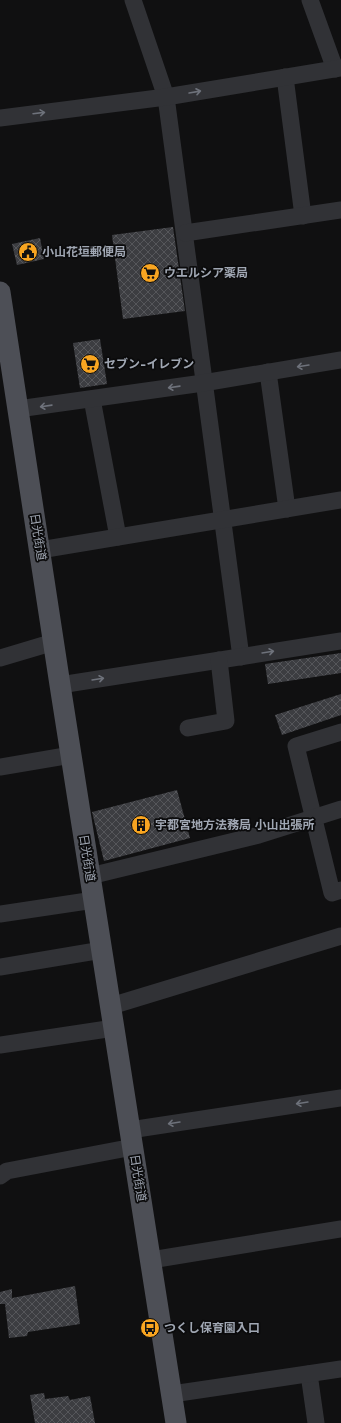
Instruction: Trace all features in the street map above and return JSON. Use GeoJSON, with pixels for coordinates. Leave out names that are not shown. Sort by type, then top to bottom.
{"type":"FeatureCollection","features":[{"type":"Feature","properties":{"kind":"main road","name":"日光街道"},"geometry":{"type":"LineString","coordinates":[[0,292],[3,334],[18,409],[176,1423]]}},
{"type":"Feature","properties":{"kind":"street"},"geometry":{"type":"LineString","coordinates":[[133,0],[166,97],[185,233],[203,383],[241,657]]}},
{"type":"Feature","properties":{"kind":"street"},"geometry":{"type":"LineString","coordinates":[[0,118],[166,97],[338,68],[310,0]]}},
{"type":"Feature","properties":{"kind":"street"},"geometry":{"type":"LineString","coordinates":[[285,77],[303,216]]}},
{"type":"Feature","properties":{"kind":"street"},"geometry":{"type":"LineString","coordinates":[[185,233],[341,210]]}},
{"type":"Feature","properties":{"kind":"street"},"geometry":{"type":"LineString","coordinates":[[18,409],[203,383],[341,360]]}},
{"type":"Feature","properties":{"kind":"street"},"geometry":{"type":"LineString","coordinates":[[268,372],[287,509]]}},
{"type":"Feature","properties":{"kind":"street"},"geometry":{"type":"LineString","coordinates":[[92,399],[118,537]]}},
{"type":"Feature","properties":{"kind":"street"},"geometry":{"type":"LineString","coordinates":[[40,550],[341,500]]}},
{"type":"Feature","properties":{"kind":"street"},"geometry":{"type":"LineString","coordinates":[[60,685],[341,641]]}},
{"type":"Feature","properties":{"kind":"street"},"geometry":{"type":"LineString","coordinates":[[0,658],[54,642]]}},
{"type":"Feature","properties":{"kind":"street"},"geometry":{"type":"LineString","coordinates":[[188,728],[226,721],[219,660]]}},
{"type":"Feature","properties":{"kind":"street"},"geometry":{"type":"LineString","coordinates":[[341,732],[296,746],[332,893],[341,890]]}},
{"type":"Feature","properties":{"kind":"street"},"geometry":{"type":"LineString","coordinates":[[0,767],[71,755]]}},
{"type":"Feature","properties":{"kind":"street"},"geometry":{"type":"LineString","coordinates":[[90,876],[260,836],[341,809]]}},
{"type":"Feature","properties":{"kind":"street"},"geometry":{"type":"LineString","coordinates":[[0,914],[94,900]]}},
{"type":"Feature","properties":{"kind":"street"},"geometry":{"type":"LineString","coordinates":[[111,1006],[341,936]]}},
{"type":"Feature","properties":{"kind":"street"},"geometry":{"type":"LineString","coordinates":[[0,967],[102,950]]}},
{"type":"Feature","properties":{"kind":"street"},"geometry":{"type":"LineString","coordinates":[[0,1045],[114,1028]]}},
{"type":"Feature","properties":{"kind":"street"},"geometry":{"type":"LineString","coordinates":[[0,1176],[7,1171],[132,1138],[341,1098]]}},
{"type":"Feature","properties":{"kind":"street"},"geometry":{"type":"LineString","coordinates":[[151,1260],[341,1229]]}},
{"type":"Feature","properties":{"kind":"street"},"geometry":{"type":"LineString","coordinates":[[172,1394],[341,1369]]}},
{"type":"Feature","properties":{"kind":"street"},"geometry":{"type":"LineString","coordinates":[[309,1374],[316,1423]]}},
{"type":"Feature","properties":{"kind":"building","name":"ウエルシア薬局"},"geometry":{"type":"Polygon","coordinates":[[[173,227],[185,311],[123,319],[112,235],[173,227]]]}},
{"type":"Feature","properties":{"kind":"building","name":"小山花垣郵便局"},"geometry":{"type":"Polygon","coordinates":[[[40,238],[44,259],[17,265],[12,244],[40,238]]]}},
{"type":"Feature","properties":{"kind":"building","name":"セブン-イレブン"},"geometry":{"type":"Polygon","coordinates":[[[100,339],[107,384],[80,388],[73,343],[100,339]]]}},
{"type":"Feature","properties":{"kind":"building"},"geometry":{"type":"Polygon","coordinates":[[[341,653],[341,673],[268,684],[265,664],[341,653]]]}},
{"type":"Feature","properties":{"kind":"building"},"geometry":{"type":"Polygon","coordinates":[[[341,694],[341,715],[282,735],[275,715],[341,694]]]}},
{"type":"Feature","properties":{"kind":"building","name":"宇都宮地方法務局 小山出張所"},"geometry":{"type":"Polygon","coordinates":[[[177,790],[190,838],[104,861],[92,812],[177,790]]]}},
{"type":"Feature","properties":{"kind":"building"},"geometry":{"type":"Polygon","coordinates":[[[75,1286],[80,1324],[28,1332],[27,1336],[9,1338],[5,1304],[0,1304],[0,1292],[12,1289],[12,1298],[75,1286]]]}},
{"type":"Feature","properties":{"kind":"building"},"geometry":{"type":"Polygon","coordinates":[[[44,1393],[45,1399],[68,1396],[70,1400],[90,1396],[95,1423],[35,1423],[30,1395],[44,1393]]]}},
{"type":"Feature","properties":{"kind":"place","name":"小山花垣郵便局"},"geometry":{"type":"Point","coordinates":[28,252]}},
{"type":"Feature","properties":{"kind":"place","name":"ウエルシア薬局"},"geometry":{"type":"Point","coordinates":[150,273]}},
{"type":"Feature","properties":{"kind":"place","name":"セブン-イレブン"},"geometry":{"type":"Point","coordinates":[90,364]}},
{"type":"Feature","properties":{"kind":"place","name":"宇都宮地方法務局 小山出張所"},"geometry":{"type":"Point","coordinates":[141,825]}},
{"type":"Feature","properties":{"kind":"place","name":"つくし保育園入口"},"geometry":{"type":"Point","coordinates":[150,1328]}}]}
